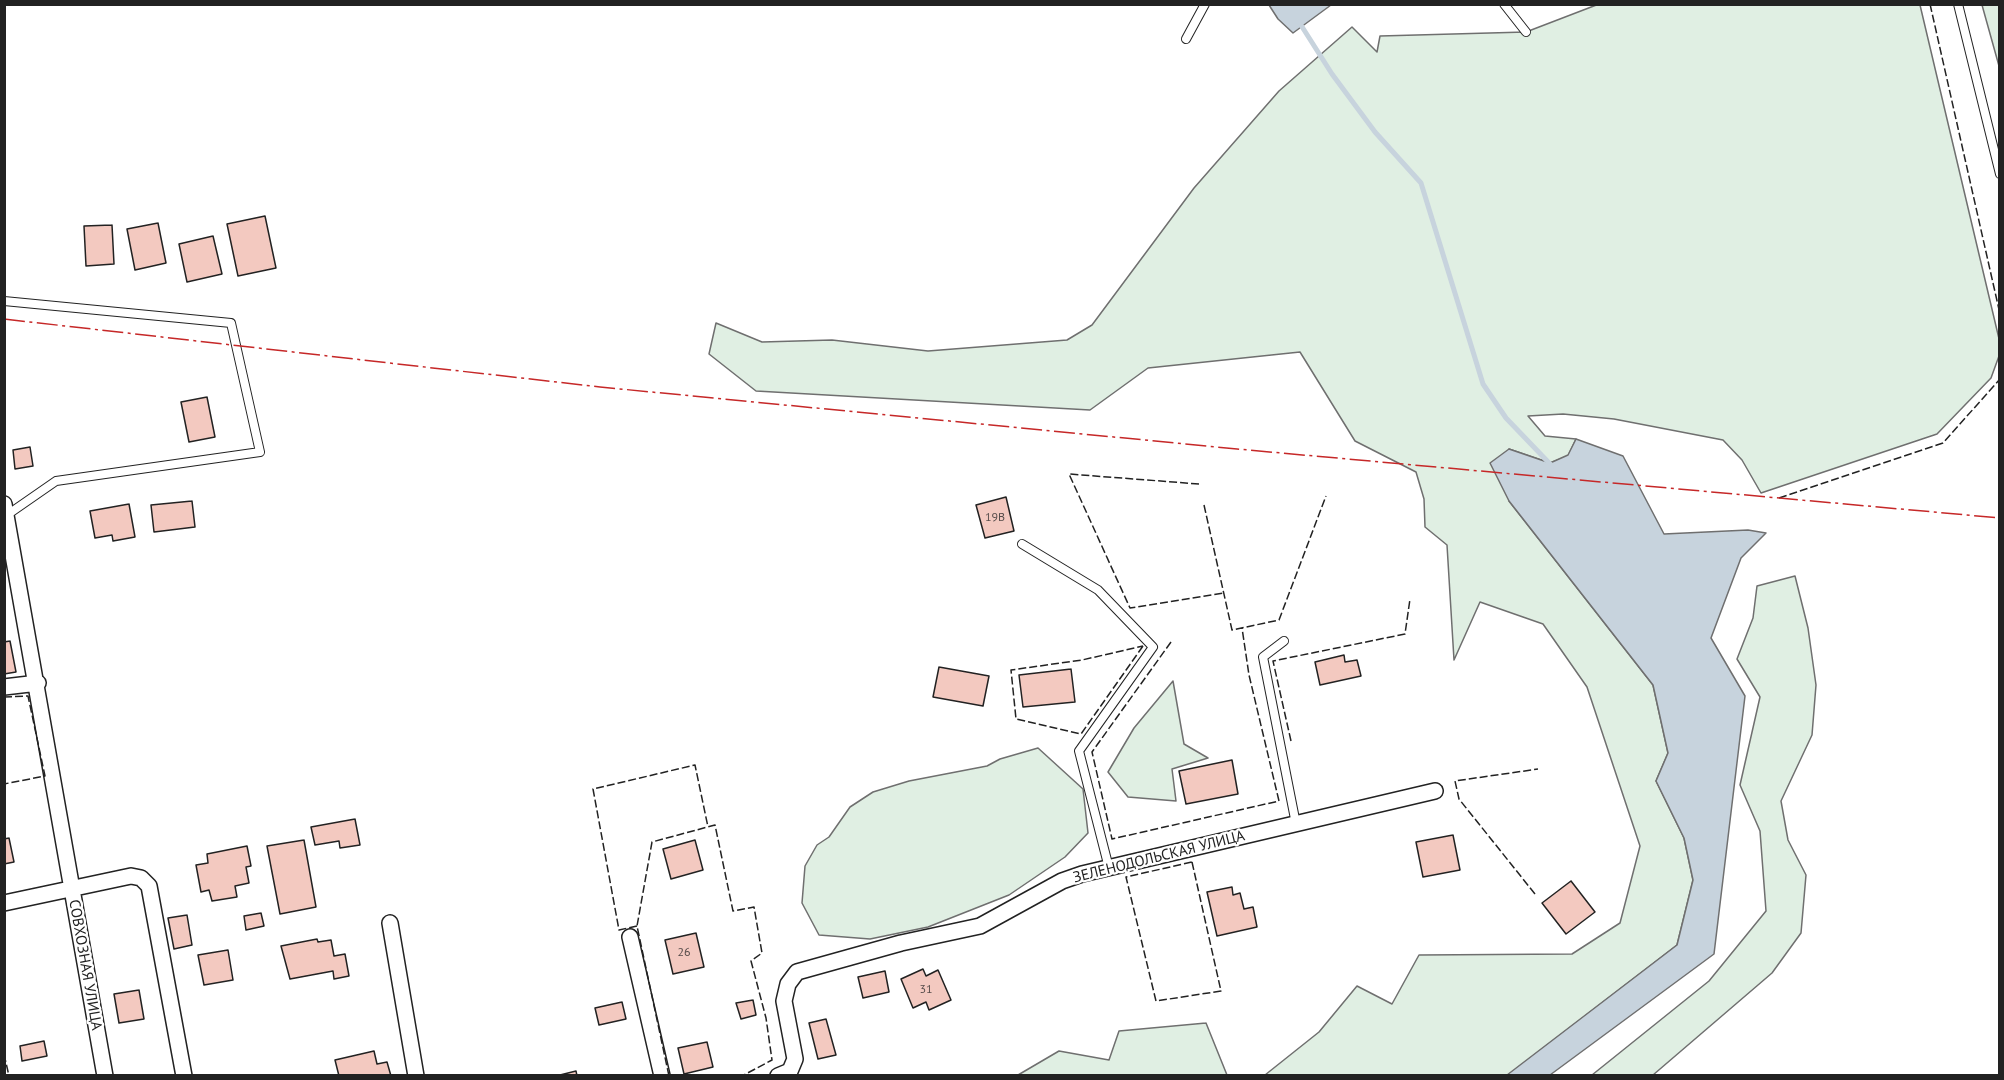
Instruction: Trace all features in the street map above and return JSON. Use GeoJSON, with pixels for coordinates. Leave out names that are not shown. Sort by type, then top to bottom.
{"type":"FeatureCollection","features":[{"type":"Feature","properties":{"kind":"street"},"geometry":{"type":"LineString","coordinates":[[6,509],[38,683],[71,887],[131,876],[141,878],[149,886],[184,1076]]}},
{"type":"Feature","properties":{"kind":"street"},"geometry":{"type":"LineString","coordinates":[[4,687],[38,683]]}},
{"type":"Feature","properties":{"kind":"street","name":"ЗЕЛЕНОДОЛЬСКАЯ УЛИЦА"},"geometry":{"type":"LineString","coordinates":[[778,1076],[790,1071],[795,1059],[784,1001],[788,984],[797,972],[901,943],[980,926],[1062,881],[1435,791]]}},
{"type":"Feature","properties":{"kind":"street","name":"СОВХОЗНАЯ УЛИЦА"},"geometry":{"type":"LineString","coordinates":[[4,903],[71,887],[105,1076]]}},
{"type":"Feature","properties":{"kind":"street"},"geometry":{"type":"LineString","coordinates":[[390,923],[416,1076]]}},
{"type":"Feature","properties":{"kind":"street"},"geometry":{"type":"LineString","coordinates":[[630,937],[662,1076]]}},
{"type":"Feature","properties":{"kind":"lane"},"geometry":{"type":"LineString","coordinates":[[1186,39],[1205,4]]}},
{"type":"Feature","properties":{"kind":"lane"},"geometry":{"type":"LineString","coordinates":[[1504,4],[1526,32]]}},
{"type":"Feature","properties":{"kind":"lane"},"geometry":{"type":"LineString","coordinates":[[1958,4],[2000,174]]}},
{"type":"Feature","properties":{"kind":"lane"},"geometry":{"type":"LineString","coordinates":[[4,301],[231,323],[260,452],[56,481],[6,509]]}},
{"type":"Feature","properties":{"kind":"lane"},"geometry":{"type":"LineString","coordinates":[[1022,544],[1098,590],[1153,647],[1079,751],[1109,868]]}},
{"type":"Feature","properties":{"kind":"lane"},"geometry":{"type":"LineString","coordinates":[[1284,641],[1263,657],[1296,824]]}},
{"type":"Feature","properties":{"kind":"green space"},"geometry":{"type":"Polygon","coordinates":[[[1599,4],[1920,5],[2000,343],[1999,356],[1991,378],[1937,434],[1761,493],[1742,460],[1723,440],[1614,419],[1563,414],[1528,416],[1545,436],[1576,439],[1568,456],[1550,463],[1509,449],[1509,501],[1653,685],[1668,753],[1656,781],[1684,838],[1693,880],[1677,945],[1507,1076],[1265,1075],[1319,1032],[1357,986],[1392,1004],[1419,955],[1572,954],[1620,923],[1640,846],[1587,687],[1543,624],[1480,602],[1454,660],[1447,545],[1425,527],[1424,499],[1416,472],[1355,441],[1300,352],[1148,368],[1090,410],[756,391],[709,354],[716,323],[762,342],[832,340],[928,351],[1067,340],[1092,325],[1194,188],[1279,91],[1352,27],[1377,52],[1380,36],[1526,32],[1599,4]]]}},
{"type":"Feature","properties":{"kind":"green space"},"geometry":{"type":"Polygon","coordinates":[[[1982,5],[1999,5],[1999,66],[1982,5]]]}},
{"type":"Feature","properties":{"kind":"green space"},"geometry":{"type":"Polygon","coordinates":[[[1795,576],[1808,628],[1816,685],[1812,735],[1781,801],[1788,840],[1806,875],[1801,933],[1772,973],[1653,1075],[1592,1075],[1709,981],[1766,911],[1760,831],[1740,785],[1760,697],[1737,659],[1753,618],[1757,586],[1795,576]]]}},
{"type":"Feature","properties":{"kind":"green space"},"geometry":{"type":"Polygon","coordinates":[[[1173,681],[1184,744],[1208,758],[1172,769],[1176,801],[1128,797],[1108,772],[1134,728],[1173,681]]]}},
{"type":"Feature","properties":{"kind":"green space"},"geometry":{"type":"Polygon","coordinates":[[[1038,748],[1083,789],[1088,833],[1065,857],[1009,895],[928,927],[870,939],[819,935],[802,903],[805,866],[817,845],[829,837],[850,807],[873,792],[909,781],[987,766],[1000,759],[1038,748]]]}},
{"type":"Feature","properties":{"kind":"green space"},"geometry":{"type":"Polygon","coordinates":[[[1206,1023],[1227,1075],[1018,1075],[1059,1051],[1109,1060],[1119,1031],[1206,1023]]]}},
{"type":"Feature","properties":{"kind":"shaded area"},"geometry":{"type":"Polygon","coordinates":[[[1269,5],[1331,5],[1293,33],[1278,19],[1269,5]]]}},
{"type":"Feature","properties":{"kind":"shaded area"},"geometry":{"type":"Polygon","coordinates":[[[1576,439],[1623,456],[1664,534],[1748,530],[1766,533],[1741,558],[1711,638],[1745,696],[1714,954],[1550,1075],[1507,1075],[1677,945],[1693,880],[1684,838],[1656,781],[1668,753],[1653,685],[1509,501],[1490,463],[1509,449],[1550,463],[1568,455],[1576,439]]]}},
{"type":"Feature","properties":{"kind":"building"},"geometry":{"type":"Polygon","coordinates":[[[265,216],[276,268],[238,276],[227,224],[265,216]]]}},
{"type":"Feature","properties":{"kind":"building"},"geometry":{"type":"Polygon","coordinates":[[[158,223],[166,263],[135,270],[127,229],[158,223]]]}},
{"type":"Feature","properties":{"kind":"building"},"geometry":{"type":"Polygon","coordinates":[[[112,225],[114,264],[86,266],[84,226],[112,225]]]}},
{"type":"Feature","properties":{"kind":"building"},"geometry":{"type":"Polygon","coordinates":[[[213,236],[222,274],[187,282],[179,244],[213,236]]]}},
{"type":"Feature","properties":{"kind":"building"},"geometry":{"type":"Polygon","coordinates":[[[207,397],[215,437],[189,442],[181,402],[207,397]]]}},
{"type":"Feature","properties":{"kind":"building"},"geometry":{"type":"Polygon","coordinates":[[[30,447],[33,466],[15,469],[13,450],[30,447]]]}},
{"type":"Feature","properties":{"kind":"building"},"geometry":{"type":"Polygon","coordinates":[[[1006,497],[1014,531],[985,538],[976,505],[1006,497]]]}},
{"type":"Feature","properties":{"kind":"building"},"geometry":{"type":"Polygon","coordinates":[[[192,501],[195,527],[154,532],[151,505],[192,501]]]}},
{"type":"Feature","properties":{"kind":"building"},"geometry":{"type":"Polygon","coordinates":[[[129,504],[135,537],[113,541],[112,535],[95,538],[90,511],[129,504]]]}},
{"type":"Feature","properties":{"kind":"building"},"geometry":{"type":"Polygon","coordinates":[[[10,641],[16,672],[4,674],[4,642],[10,641]]]}},
{"type":"Feature","properties":{"kind":"building"},"geometry":{"type":"Polygon","coordinates":[[[1344,655],[1345,662],[1357,660],[1361,676],[1320,685],[1315,662],[1344,655]]]}},
{"type":"Feature","properties":{"kind":"building"},"geometry":{"type":"Polygon","coordinates":[[[939,667],[989,676],[983,706],[933,697],[939,667]]]}},
{"type":"Feature","properties":{"kind":"building"},"geometry":{"type":"Polygon","coordinates":[[[1071,669],[1075,702],[1023,707],[1019,675],[1071,669]]]}},
{"type":"Feature","properties":{"kind":"building"},"geometry":{"type":"Polygon","coordinates":[[[1232,760],[1238,794],[1186,804],[1179,771],[1232,760]]]}},
{"type":"Feature","properties":{"kind":"building"},"geometry":{"type":"Polygon","coordinates":[[[355,819],[360,845],[340,848],[339,841],[315,845],[311,827],[355,819]]]}},
{"type":"Feature","properties":{"kind":"building"},"geometry":{"type":"Polygon","coordinates":[[[1453,835],[1460,870],[1423,877],[1416,842],[1453,835]]]}},
{"type":"Feature","properties":{"kind":"building"},"geometry":{"type":"Polygon","coordinates":[[[9,838],[14,862],[4,864],[4,839],[9,838]]]}},
{"type":"Feature","properties":{"kind":"building"},"geometry":{"type":"Polygon","coordinates":[[[304,840],[316,907],[280,914],[267,846],[304,840]]]}},
{"type":"Feature","properties":{"kind":"building"},"geometry":{"type":"Polygon","coordinates":[[[695,840],[703,870],[671,879],[663,849],[695,840]]]}},
{"type":"Feature","properties":{"kind":"building"},"geometry":{"type":"Polygon","coordinates":[[[247,846],[251,866],[246,867],[249,883],[235,886],[237,897],[212,901],[209,890],[201,892],[196,865],[208,863],[207,854],[247,846]]]}},
{"type":"Feature","properties":{"kind":"building"},"geometry":{"type":"Polygon","coordinates":[[[1571,881],[1595,912],[1566,934],[1542,903],[1571,881]]]}},
{"type":"Feature","properties":{"kind":"building"},"geometry":{"type":"Polygon","coordinates":[[[1232,887],[1233,895],[1240,893],[1244,909],[1253,907],[1257,927],[1217,936],[1207,892],[1232,887]]]}},
{"type":"Feature","properties":{"kind":"building"},"geometry":{"type":"Polygon","coordinates":[[[261,913],[264,926],[246,930],[244,916],[261,913]]]}},
{"type":"Feature","properties":{"kind":"building"},"geometry":{"type":"Polygon","coordinates":[[[187,915],[192,945],[174,949],[168,918],[187,915]]]}},
{"type":"Feature","properties":{"kind":"building"},"geometry":{"type":"Polygon","coordinates":[[[696,933],[704,967],[673,974],[665,940],[696,933]]]}},
{"type":"Feature","properties":{"kind":"building"},"geometry":{"type":"Polygon","coordinates":[[[317,939],[318,942],[331,940],[334,956],[345,954],[349,976],[334,979],[333,971],[290,979],[281,946],[317,939]]]}},
{"type":"Feature","properties":{"kind":"building"},"geometry":{"type":"Polygon","coordinates":[[[228,950],[233,980],[204,985],[198,955],[228,950]]]}},
{"type":"Feature","properties":{"kind":"building"},"geometry":{"type":"Polygon","coordinates":[[[923,969],[926,976],[938,970],[951,1000],[929,1010],[926,1002],[913,1008],[901,979],[923,969]]]}},
{"type":"Feature","properties":{"kind":"building"},"geometry":{"type":"Polygon","coordinates":[[[885,971],[889,992],[863,998],[858,977],[885,971]]]}},
{"type":"Feature","properties":{"kind":"building"},"geometry":{"type":"Polygon","coordinates":[[[139,990],[144,1019],[119,1023],[114,994],[139,990]]]}},
{"type":"Feature","properties":{"kind":"building"},"geometry":{"type":"Polygon","coordinates":[[[753,1000],[756,1015],[741,1019],[736,1003],[753,1000]]]}},
{"type":"Feature","properties":{"kind":"building"},"geometry":{"type":"Polygon","coordinates":[[[622,1002],[626,1019],[599,1025],[595,1008],[622,1002]]]}},
{"type":"Feature","properties":{"kind":"building"},"geometry":{"type":"Polygon","coordinates":[[[826,1019],[836,1055],[818,1059],[809,1023],[826,1019]]]}},
{"type":"Feature","properties":{"kind":"building"},"geometry":{"type":"Polygon","coordinates":[[[44,1041],[47,1056],[22,1061],[20,1046],[44,1041]]]}},
{"type":"Feature","properties":{"kind":"building"},"geometry":{"type":"Polygon","coordinates":[[[707,1042],[713,1067],[684,1074],[678,1048],[707,1042]]]}},
{"type":"Feature","properties":{"kind":"building"},"geometry":{"type":"Polygon","coordinates":[[[374,1051],[377,1064],[387,1062],[391,1076],[339,1076],[335,1060],[374,1051]]]}},
{"type":"Feature","properties":{"kind":"building"},"geometry":{"type":"Polygon","coordinates":[[[576,1071],[577,1076],[556,1076],[576,1071]]]}},
{"type":"Feature","properties":{"kind":"waterway"},"geometry":{"type":"LineString","coordinates":[[1299,22],[1332,74],[1375,132],[1421,183],[1483,384],[1506,418],[1552,466]]}},
{"type":"Feature","properties":{"kind":"fence"},"geometry":{"type":"LineString","coordinates":[[1930,4],[2000,314]]}},
{"type":"Feature","properties":{"kind":"fence"},"geometry":{"type":"LineString","coordinates":[[1779,498],[1943,443],[2000,379]]}},
{"type":"Feature","properties":{"kind":"fence"},"geometry":{"type":"LineString","coordinates":[[1199,484],[1069,474],[1130,608],[1224,593]]}},
{"type":"Feature","properties":{"kind":"fence"},"geometry":{"type":"LineString","coordinates":[[1204,505],[1232,630],[1279,620],[1326,496]]}},
{"type":"Feature","properties":{"kind":"fence"},"geometry":{"type":"LineString","coordinates":[[1291,741],[1273,661],[1405,634],[1410,599]]}},
{"type":"Feature","properties":{"kind":"fence"},"geometry":{"type":"LineString","coordinates":[[1171,642],[1092,752],[1112,839],[1279,801],[1249,675],[1242,628]]}},
{"type":"Feature","properties":{"kind":"fence"},"geometry":{"type":"LineString","coordinates":[[1143,646],[1081,734],[1016,719],[1011,670],[1082,660],[1143,646]]}},
{"type":"Feature","properties":{"kind":"fence"},"geometry":{"type":"LineString","coordinates":[[4,697],[28,696],[45,776],[4,784]]}},
{"type":"Feature","properties":{"kind":"fence"},"geometry":{"type":"LineString","coordinates":[[637,926],[619,930],[593,789],[695,765],[708,827]]}},
{"type":"Feature","properties":{"kind":"fence"},"geometry":{"type":"LineString","coordinates":[[1535,894],[1459,799],[1455,781],[1538,769]]}},
{"type":"Feature","properties":{"kind":"fence"},"geometry":{"type":"LineString","coordinates":[[669,1076],[637,926],[652,842],[715,825],[733,911],[754,907],[762,953],[751,961],[766,1018],[772,1060],[742,1076]]}},
{"type":"Feature","properties":{"kind":"fence"},"geometry":{"type":"LineString","coordinates":[[1192,862],[1221,991],[1156,1001],[1126,877],[1192,862]]}},
{"type":"Feature","properties":{"kind":"fence"},"geometry":{"type":"LineString","coordinates":[[4,1054],[9,1076]]}},
{"type":"Feature","properties":{"kind":"power"},"geometry":{"type":"LineString","coordinates":[[4,319],[600,387],[1237,449],[2000,518]]}}]}
